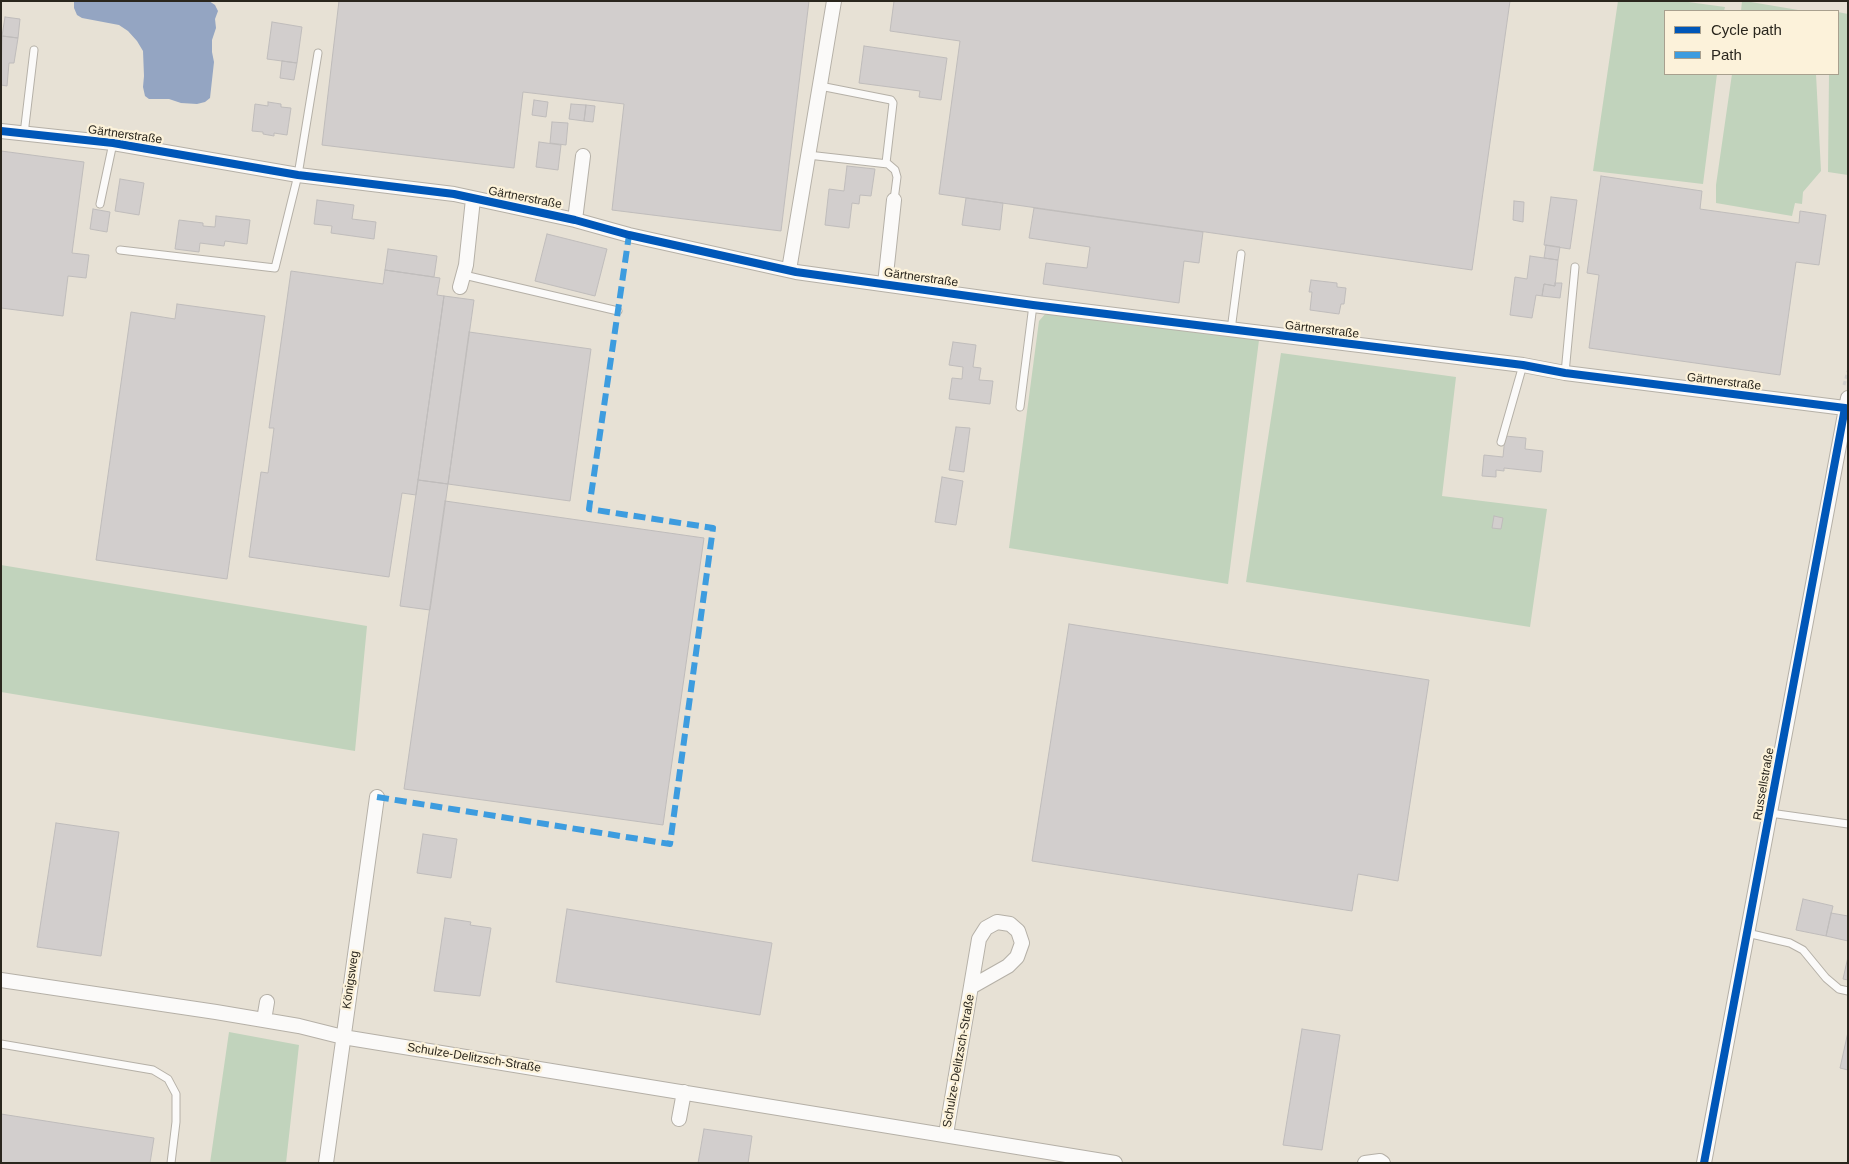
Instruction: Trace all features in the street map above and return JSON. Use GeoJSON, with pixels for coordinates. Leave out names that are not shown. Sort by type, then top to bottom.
{"type":"FeatureCollection","features":[{"type":"Feature","properties":{"kind":"street"},"geometry":{"type":"LineString","coordinates":[[789,270],[834,1]]}},
{"type":"Feature","properties":{"kind":"street","name":"Gärtnerstraße"},"geometry":{"type":"LineString","coordinates":[[1,131],[113,143],[298,175],[454,194],[789,270],[1033,305],[1523,366],[1565,373],[1846,403]]}},
{"type":"Feature","properties":{"kind":"street"},"geometry":{"type":"LineString","coordinates":[[575,220],[583,156]]}},
{"type":"Feature","properties":{"kind":"street"},"geometry":{"type":"LineString","coordinates":[[462,281],[466,264],[473,199]]}},
{"type":"Feature","properties":{"kind":"street"},"geometry":{"type":"LineString","coordinates":[[885,284],[894,200]]}},
{"type":"Feature","properties":{"kind":"street","name":"Russellstraße"},"geometry":{"type":"LineString","coordinates":[[1704,1163],[1846,403]]}},
{"type":"Feature","properties":{"kind":"street","name":"Königsweg"},"geometry":{"type":"LineString","coordinates":[[326,1163],[377,796]]}},
{"type":"Feature","properties":{"kind":"street","name":"Schulze-Delitzsch-Straße"},"geometry":{"type":"LineString","coordinates":[[946,1134],[979,939],[986,928],[997,922],[1010,924],[1018,931],[1022,943],[1017,958],[1008,966],[971,987]]}},
{"type":"Feature","properties":{"kind":"street","name":"Schulze-Delitzsch-Straße"},"geometry":{"type":"LineString","coordinates":[[1,980],[264,1020],[344,1036],[1115,1163]]}},
{"type":"Feature","properties":{"kind":"street"},"geometry":{"type":"LineString","coordinates":[[264,1020],[267,1002]]}},
{"type":"Feature","properties":{"kind":"street"},"geometry":{"type":"LineString","coordinates":[[679,1120],[684,1092]]}},
{"type":"Feature","properties":{"kind":"street"},"geometry":{"type":"LineString","coordinates":[[1364,1163],[1380,1161],[1383,1163]]}},
{"type":"Feature","properties":{"kind":"lane"},"geometry":{"type":"LineString","coordinates":[[24,134],[34,50]]}},
{"type":"Feature","properties":{"kind":"lane"},"geometry":{"type":"LineString","coordinates":[[120,250],[275,268],[298,175],[318,53]]}},
{"type":"Feature","properties":{"kind":"lane"},"geometry":{"type":"LineString","coordinates":[[820,86],[891,100],[893,103],[886,164]]}},
{"type":"Feature","properties":{"kind":"lane"},"geometry":{"type":"LineString","coordinates":[[100,204],[113,143]]}},
{"type":"Feature","properties":{"kind":"lane"},"geometry":{"type":"LineString","coordinates":[[808,154],[886,164],[895,170],[897,177],[894,200]]}},
{"type":"Feature","properties":{"kind":"lane"},"geometry":{"type":"LineString","coordinates":[[1230,330],[1242,254]]}},
{"type":"Feature","properties":{"kind":"lane"},"geometry":{"type":"LineString","coordinates":[[1565,373],[1575,266]]}},
{"type":"Feature","properties":{"kind":"lane"},"geometry":{"type":"LineString","coordinates":[[462,281],[618,311]]}},
{"type":"Feature","properties":{"kind":"lane"},"geometry":{"type":"LineString","coordinates":[[1020,407],[1033,305]]}},
{"type":"Feature","properties":{"kind":"lane"},"geometry":{"type":"LineString","coordinates":[[1501,442],[1523,366]]}},
{"type":"Feature","properties":{"kind":"lane"},"geometry":{"type":"LineString","coordinates":[[1770,813],[1848,824]]}},
{"type":"Feature","properties":{"kind":"lane"},"geometry":{"type":"LineString","coordinates":[[1747,933],[1790,943],[1803,950],[1826,978],[1839,989],[1848,991]]}},
{"type":"Feature","properties":{"kind":"lane"},"geometry":{"type":"LineString","coordinates":[[1,1044],[153,1070],[168,1079],[176,1094],[176,1122],[171,1163]]}},
{"type":"Feature","properties":{"kind":"green space"},"geometry":{"type":"Polygon","coordinates":[[[1618,1],[1681,1],[1725,7],[1724,10],[1664,10],[1664,75],[1717,75],[1703,184],[1593,171],[1618,1]]]}},
{"type":"Feature","properties":{"kind":"green space"},"geometry":{"type":"Polygon","coordinates":[[[1742,1],[1745,1],[1798,10],[1741,10],[1742,1]]]}},
{"type":"Feature","properties":{"kind":"green space"},"geometry":{"type":"Polygon","coordinates":[[[1839,12],[1848,14],[1848,175],[1828,172],[1829,75],[1839,75],[1839,12]]]}},
{"type":"Feature","properties":{"kind":"green space"},"geometry":{"type":"Polygon","coordinates":[[[1732,75],[1816,75],[1821,171],[1803,192],[1802,204],[1795,203],[1792,216],[1716,203],[1716,185],[1732,75]]]}},
{"type":"Feature","properties":{"kind":"green space"},"geometry":{"type":"Polygon","coordinates":[[[1046,313],[1259,340],[1228,584],[1009,548],[1039,321],[1046,313]]]}},
{"type":"Feature","properties":{"kind":"green space"},"geometry":{"type":"Polygon","coordinates":[[[1281,353],[1456,377],[1442,496],[1547,509],[1530,627],[1246,582],[1281,353]]]}},
{"type":"Feature","properties":{"kind":"green space"},"geometry":{"type":"Polygon","coordinates":[[[1,565],[367,626],[355,751],[1,692],[1,565]]]}},
{"type":"Feature","properties":{"kind":"green space"},"geometry":{"type":"Polygon","coordinates":[[[229,1032],[299,1045],[286,1163],[210,1163],[229,1032]]]}},
{"type":"Feature","properties":{"kind":"water"},"geometry":{"type":"Polygon","coordinates":[[[74,1],[209,1],[215,5],[218,11],[212,40],[214,62],[210,98],[205,102],[197,104],[181,103],[169,99],[149,99],[145,96],[143,87],[143,51],[137,41],[119,25],[82,18],[77,15],[74,1]]]}},
{"type":"Feature","properties":{"kind":"building"},"geometry":{"type":"Polygon","coordinates":[[[339,1],[809,1],[781,231],[612,210],[624,104],[523,92],[514,168],[322,145],[339,1]]]}},
{"type":"Feature","properties":{"kind":"building"},"geometry":{"type":"Polygon","coordinates":[[[894,1],[1510,1],[1472,270],[939,194],[960,41],[890,31],[894,1]]]}},
{"type":"Feature","properties":{"kind":"building"},"geometry":{"type":"Polygon","coordinates":[[[5,17],[20,19],[18,38],[2,36],[5,17]]]}},
{"type":"Feature","properties":{"kind":"building"},"geometry":{"type":"Polygon","coordinates":[[[272,22],[302,27],[297,63],[267,59],[272,22]]]}},
{"type":"Feature","properties":{"kind":"building"},"geometry":{"type":"Polygon","coordinates":[[[2,36],[18,38],[14,63],[9,63],[7,86],[1,85],[2,36]]]}},
{"type":"Feature","properties":{"kind":"building"},"geometry":{"type":"Polygon","coordinates":[[[864,46],[947,58],[941,100],[919,97],[920,91],[859,83],[864,46]]]}},
{"type":"Feature","properties":{"kind":"building"},"geometry":{"type":"Polygon","coordinates":[[[282,61],[297,63],[294,80],[280,78],[282,61]]]}},
{"type":"Feature","properties":{"kind":"building"},"geometry":{"type":"Polygon","coordinates":[[[534,100],[548,102],[546,117],[532,115],[534,100]]]}},
{"type":"Feature","properties":{"kind":"building"},"geometry":{"type":"Polygon","coordinates":[[[268,102],[281,104],[281,107],[291,108],[287,135],[274,133],[274,136],[252,131],[255,104],[268,106],[268,102]]]}},
{"type":"Feature","properties":{"kind":"building"},"geometry":{"type":"Polygon","coordinates":[[[571,104],[586,105],[584,121],[569,119],[571,104]]]}},
{"type":"Feature","properties":{"kind":"building"},"geometry":{"type":"Polygon","coordinates":[[[586,105],[595,106],[593,122],[584,121],[586,105]]]}},
{"type":"Feature","properties":{"kind":"building"},"geometry":{"type":"Polygon","coordinates":[[[552,122],[568,123],[566,145],[550,143],[552,122]]]}},
{"type":"Feature","properties":{"kind":"building"},"geometry":{"type":"Polygon","coordinates":[[[539,142],[561,145],[558,170],[536,167],[539,142]]]}},
{"type":"Feature","properties":{"kind":"building"},"geometry":{"type":"Polygon","coordinates":[[[1,151],[84,162],[72,253],[89,255],[86,278],[68,276],[63,316],[1,308],[1,151]]]}},
{"type":"Feature","properties":{"kind":"building"},"geometry":{"type":"Polygon","coordinates":[[[847,166],[875,169],[871,196],[860,195],[859,204],[852,203],[849,228],[825,225],[829,189],[844,191],[847,166]]]}},
{"type":"Feature","properties":{"kind":"building"},"geometry":{"type":"Polygon","coordinates":[[[1601,176],[1702,191],[1700,209],[1799,223],[1800,211],[1826,215],[1819,265],[1796,262],[1780,375],[1589,348],[1599,275],[1587,273],[1601,176]]]}},
{"type":"Feature","properties":{"kind":"building"},"geometry":{"type":"Polygon","coordinates":[[[120,179],[144,183],[139,215],[115,211],[120,179]]]}},
{"type":"Feature","properties":{"kind":"building"},"geometry":{"type":"Polygon","coordinates":[[[1551,197],[1577,200],[1570,249],[1544,245],[1551,197]]]}},
{"type":"Feature","properties":{"kind":"building"},"geometry":{"type":"Polygon","coordinates":[[[966,198],[1003,203],[1000,230],[962,225],[966,198]]]}},
{"type":"Feature","properties":{"kind":"building"},"geometry":{"type":"Polygon","coordinates":[[[317,200],[354,205],[352,219],[376,222],[374,239],[331,233],[332,226],[314,224],[317,200]]]}},
{"type":"Feature","properties":{"kind":"building"},"geometry":{"type":"Polygon","coordinates":[[[1514,201],[1524,202],[1523,222],[1513,220],[1514,201]]]}},
{"type":"Feature","properties":{"kind":"building"},"geometry":{"type":"Polygon","coordinates":[[[1034,208],[1203,232],[1199,263],[1184,261],[1179,303],[1043,284],[1046,263],[1087,268],[1090,247],[1029,238],[1034,208]]]}},
{"type":"Feature","properties":{"kind":"building"},"geometry":{"type":"Polygon","coordinates":[[[93,209],[110,212],[107,232],[90,229],[93,209]]]}},
{"type":"Feature","properties":{"kind":"building"},"geometry":{"type":"Polygon","coordinates":[[[216,216],[250,220],[247,244],[225,241],[224,246],[200,243],[199,252],[175,249],[179,220],[203,223],[203,226],[215,227],[216,216]]]}},
{"type":"Feature","properties":{"kind":"building"},"geometry":{"type":"Polygon","coordinates":[[[547,234],[607,249],[595,296],[535,281],[547,234]]]}},
{"type":"Feature","properties":{"kind":"building"},"geometry":{"type":"Polygon","coordinates":[[[1546,245],[1560,247],[1558,260],[1544,258],[1546,245]]]}},
{"type":"Feature","properties":{"kind":"building"},"geometry":{"type":"Polygon","coordinates":[[[388,249],[437,256],[434,277],[385,270],[388,249]]]}},
{"type":"Feature","properties":{"kind":"building"},"geometry":{"type":"Polygon","coordinates":[[[1530,256],[1558,260],[1555,286],[1544,284],[1542,296],[1536,295],[1532,318],[1510,315],[1515,277],[1527,279],[1530,256]]]}},
{"type":"Feature","properties":{"kind":"building"},"geometry":{"type":"Polygon","coordinates":[[[385,270],[440,278],[437,295],[444,296],[416,495],[402,493],[389,577],[249,557],[261,472],[268,473],[274,428],[269,428],[291,271],[383,284],[385,270]]]}},
{"type":"Feature","properties":{"kind":"building"},"geometry":{"type":"Polygon","coordinates":[[[1311,280],[1337,283],[1337,287],[1346,288],[1344,304],[1341,304],[1339,314],[1310,310],[1312,292],[1309,292],[1311,280]]]}},
{"type":"Feature","properties":{"kind":"building"},"geometry":{"type":"Polygon","coordinates":[[[1555,283],[1562,283],[1560,298],[1542,296],[1544,284],[1555,286],[1555,283]]]}},
{"type":"Feature","properties":{"kind":"building"},"geometry":{"type":"Polygon","coordinates":[[[444,296],[474,300],[448,484],[418,480],[444,296]]]}},
{"type":"Feature","properties":{"kind":"building"},"geometry":{"type":"Polygon","coordinates":[[[177,304],[265,316],[227,579],[96,560],[131,312],[175,319],[177,304]]]}},
{"type":"Feature","properties":{"kind":"building"},"geometry":{"type":"Polygon","coordinates":[[[469,332],[591,349],[570,501],[448,484],[469,332]]]}},
{"type":"Feature","properties":{"kind":"building"},"geometry":{"type":"Polygon","coordinates":[[[953,342],[976,345],[973,367],[981,368],[979,380],[993,381],[990,404],[949,399],[952,378],[962,379],[963,367],[949,365],[953,342]]]}},
{"type":"Feature","properties":{"kind":"building"},"geometry":{"type":"Polygon","coordinates":[[[956,427],[970,428],[964,472],[949,470],[956,427]]]}},
{"type":"Feature","properties":{"kind":"building"},"geometry":{"type":"Polygon","coordinates":[[[1505,436],[1526,438],[1525,449],[1543,451],[1541,472],[1504,468],[1504,471],[1496,470],[1496,477],[1482,476],[1484,455],[1503,457],[1505,436]]]}},
{"type":"Feature","properties":{"kind":"building"},"geometry":{"type":"Polygon","coordinates":[[[942,477],[963,481],[956,525],[935,522],[942,477]]]}},
{"type":"Feature","properties":{"kind":"building"},"geometry":{"type":"Polygon","coordinates":[[[418,480],[448,484],[430,610],[400,606],[418,480]]]}},
{"type":"Feature","properties":{"kind":"building"},"geometry":{"type":"Polygon","coordinates":[[[445,501],[704,538],[663,825],[404,789],[445,501]]]}},
{"type":"Feature","properties":{"kind":"building"},"geometry":{"type":"Polygon","coordinates":[[[1494,516],[1503,518],[1501,529],[1492,528],[1494,516]]]}},
{"type":"Feature","properties":{"kind":"building"},"geometry":{"type":"Polygon","coordinates":[[[1069,624],[1429,680],[1398,881],[1358,874],[1352,911],[1032,861],[1069,624]]]}},
{"type":"Feature","properties":{"kind":"building"},"geometry":{"type":"Polygon","coordinates":[[[56,823],[119,832],[101,956],[37,947],[56,823]]]}},
{"type":"Feature","properties":{"kind":"building"},"geometry":{"type":"Polygon","coordinates":[[[423,834],[457,839],[451,878],[417,873],[423,834]]]}},
{"type":"Feature","properties":{"kind":"building"},"geometry":{"type":"Polygon","coordinates":[[[1803,899],[1833,906],[1826,936],[1796,930],[1803,899]]]}},
{"type":"Feature","properties":{"kind":"building"},"geometry":{"type":"Polygon","coordinates":[[[567,909],[772,943],[760,1015],[556,982],[567,909]]]}},
{"type":"Feature","properties":{"kind":"building"},"geometry":{"type":"Polygon","coordinates":[[[1831,913],[1848,916],[1848,941],[1826,936],[1831,913]]]}},
{"type":"Feature","properties":{"kind":"building"},"geometry":{"type":"Polygon","coordinates":[[[445,918],[471,922],[470,925],[491,928],[480,996],[434,991],[445,918]]]}},
{"type":"Feature","properties":{"kind":"building"},"geometry":{"type":"Polygon","coordinates":[[[1848,957],[1848,980],[1843,979],[1848,957]]]}},
{"type":"Feature","properties":{"kind":"building"},"geometry":{"type":"Polygon","coordinates":[[[1302,1029],[1340,1035],[1322,1150],[1283,1145],[1302,1029]]]}},
{"type":"Feature","properties":{"kind":"building"},"geometry":{"type":"Polygon","coordinates":[[[1848,1032],[1848,1070],[1840,1068],[1848,1032]]]}},
{"type":"Feature","properties":{"kind":"building"},"geometry":{"type":"Polygon","coordinates":[[[1,1114],[154,1138],[150,1163],[1,1163],[1,1114]]]}},
{"type":"Feature","properties":{"kind":"building"},"geometry":{"type":"Polygon","coordinates":[[[704,1129],[752,1136],[748,1163],[698,1163],[704,1129]]]}},
{"type":"Feature","properties":{"kind":"marked path"},"geometry":{"type":"LineString","coordinates":[[377,797],[670,844],[713,528],[589,509],[629,235]]}},
{"type":"Feature","properties":{"kind":"cycle path"},"geometry":{"type":"LineString","coordinates":[[1,131],[113,143],[298,175],[454,194],[575,220],[629,235],[796,272],[1033,305],[1523,365],[1565,373],[1845,408],[1704,1163]]}}]}
